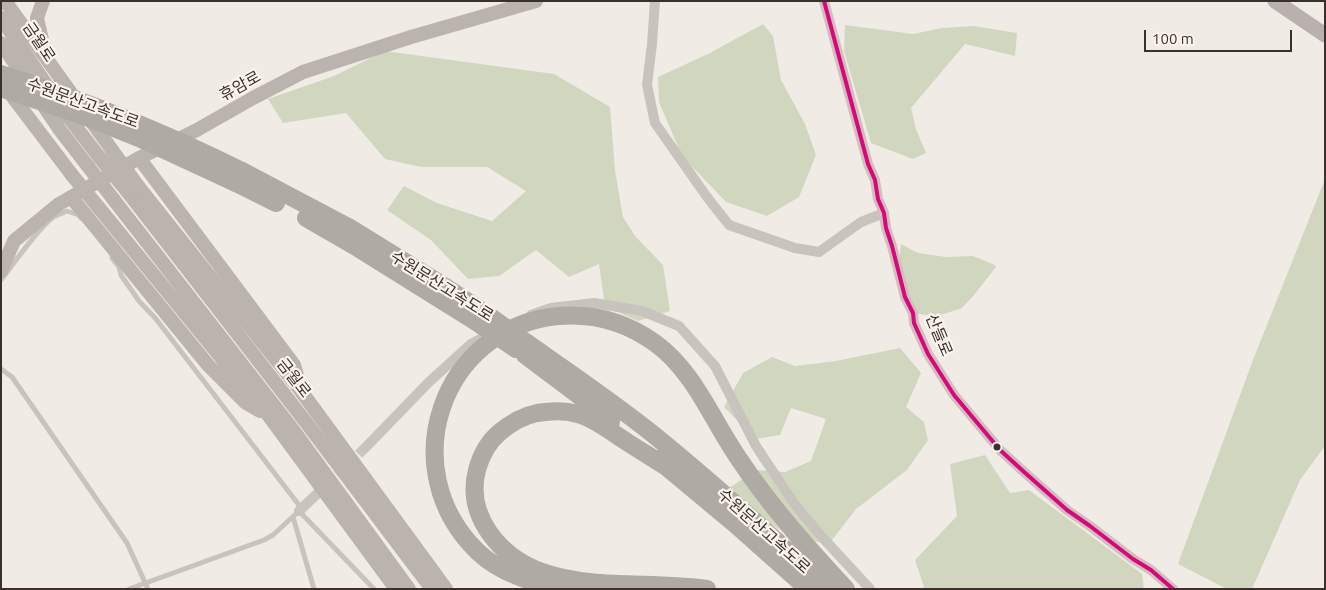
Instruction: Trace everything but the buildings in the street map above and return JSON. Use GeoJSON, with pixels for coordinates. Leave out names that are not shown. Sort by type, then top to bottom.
{"type":"FeatureCollection","features":[{"type":"Feature","properties":{"kind":"highway","name":"수원문산고속도로"},"geometry":{"type":"LineString","coordinates":[[1,74],[123,116],[171,137],[239,177]]}},
{"type":"Feature","properties":{"kind":"highway","name":"수원문산고속도로"},"geometry":{"type":"LineString","coordinates":[[1,88],[81,116],[239,177],[350,228],[447,288],[482,318],[522,346],[579,379],[653,434],[829,589]]}},
{"type":"Feature","properties":{"kind":"highway"},"geometry":{"type":"LineString","coordinates":[[559,589],[516,576],[497,566],[478,552],[462,534],[449,512],[441,492],[434,451],[440,411],[447,393],[459,372],[472,356],[502,333],[525,323],[544,318],[585,315],[604,318],[636,331],[656,343],[675,361],[694,385],[738,458],[769,501],[846,589]]}},
{"type":"Feature","properties":{"kind":"highway","name":"수원문산고속도로"},"geometry":{"type":"LineString","coordinates":[[522,346],[735,524],[808,589]]}},
{"type":"Feature","properties":{"kind":"highway"},"geometry":{"type":"LineString","coordinates":[[666,466],[595,421],[577,414],[554,410],[532,414],[509,424],[485,448],[476,474],[477,505],[481,520],[501,548],[520,562],[540,572],[592,583],[685,586],[707,589]]}},
{"type":"Feature","properties":{"kind":"main road"},"geometry":{"type":"LineString","coordinates":[[5,1],[112,150],[133,189],[301,391],[446,589]]}},
{"type":"Feature","properties":{"kind":"main road"},"geometry":{"type":"LineString","coordinates":[[43,1],[38,18],[43,44],[63,83]]}},
{"type":"Feature","properties":{"kind":"main road","name":"휴암로"},"geometry":{"type":"LineString","coordinates":[[1,271],[14,241],[59,204],[139,158],[195,131],[303,72],[511,5],[536,1]]}},
{"type":"Feature","properties":{"kind":"main road"},"geometry":{"type":"LineString","coordinates":[[1275,1],[1325,35]]}},
{"type":"Feature","properties":{"kind":"main road"},"geometry":{"type":"LineString","coordinates":[[1293,1],[1325,23]]}},
{"type":"Feature","properties":{"kind":"main road","name":"금월로"},"geometry":{"type":"LineString","coordinates":[[2,18],[69,118],[100,158],[133,189],[432,589]]}},
{"type":"Feature","properties":{"kind":"main road","name":"금월로"},"geometry":{"type":"LineString","coordinates":[[1,43],[60,130],[294,432],[409,589]]}},
{"type":"Feature","properties":{"kind":"main road"},"geometry":{"type":"LineString","coordinates":[[1,81],[72,175],[269,416],[396,589]]}},
{"type":"Feature","properties":{"kind":"main road"},"geometry":{"type":"LineString","coordinates":[[139,158],[294,365],[301,391]]}},
{"type":"Feature","properties":{"kind":"main road"},"geometry":{"type":"LineString","coordinates":[[71,197],[208,365],[246,403],[269,416]]}},
{"type":"Feature","properties":{"kind":"street"},"geometry":{"type":"LineString","coordinates":[[655,1],[647,85],[655,122],[707,197],[730,225],[795,248],[819,252],[861,222],[884,213]]}},
{"type":"Feature","properties":{"kind":"street","name":"산들로"},"geometry":{"type":"LineString","coordinates":[[824,1],[868,164],[875,180],[878,199],[884,213],[886,228],[905,297],[928,354],[954,395],[1000,450],[1067,510],[1133,559],[1151,570],[1172,589]]}},
{"type":"Feature","properties":{"kind":"street"},"geometry":{"type":"LineString","coordinates":[[366,447],[429,382],[471,344],[521,318],[552,308],[594,303],[642,311],[679,326],[715,366],[756,446],[795,505],[870,589]]}},
{"type":"Feature","properties":{"kind":"street"},"geometry":{"type":"LineString","coordinates":[[298,512],[318,493]]}},
{"type":"Feature","properties":{"kind":"lane"},"geometry":{"type":"LineString","coordinates":[[1,280],[45,225],[54,217],[67,211],[79,215],[102,245]]}},
{"type":"Feature","properties":{"kind":"lane"},"geometry":{"type":"LineString","coordinates":[[108,252],[139,301],[156,319],[298,512],[374,589]]}},
{"type":"Feature","properties":{"kind":"lane"},"geometry":{"type":"LineString","coordinates":[[1,369],[12,377],[128,543],[148,589]]}},
{"type":"Feature","properties":{"kind":"lane"},"geometry":{"type":"LineString","coordinates":[[129,589],[264,540],[273,535],[298,512]]}},
{"type":"Feature","properties":{"kind":"lane"},"geometry":{"type":"LineString","coordinates":[[298,512],[314,589]]}},
{"type":"Feature","properties":{"kind":"green space"},"geometry":{"type":"Polygon","coordinates":[[[763,24],[773,36],[781,80],[805,124],[816,155],[799,197],[767,216],[726,202],[682,156],[659,102],[658,77],[710,53],[763,24]]]}},
{"type":"Feature","properties":{"kind":"green space"},"geometry":{"type":"Polygon","coordinates":[[[845,25],[913,34],[942,28],[974,26],[1017,33],[1015,56],[965,44],[911,108],[916,129],[926,153],[913,159],[871,143],[844,51],[845,25]]]}},
{"type":"Feature","properties":{"kind":"green space"},"geometry":{"type":"Polygon","coordinates":[[[385,51],[554,74],[610,107],[615,171],[623,217],[635,236],[663,265],[670,311],[638,321],[605,306],[599,264],[569,277],[536,250],[499,276],[468,279],[431,240],[387,210],[404,186],[437,203],[492,221],[526,191],[487,167],[421,167],[385,159],[346,113],[283,123],[268,99],[334,76],[385,51]]]}},
{"type":"Feature","properties":{"kind":"green space"},"geometry":{"type":"Polygon","coordinates":[[[1325,179],[1325,446],[1300,480],[1252,589],[1227,589],[1178,564],[1253,360],[1325,179]]]}},
{"type":"Feature","properties":{"kind":"green space"},"geometry":{"type":"Polygon","coordinates":[[[901,244],[918,253],[946,257],[973,256],[996,267],[962,308],[938,316],[918,314],[903,290],[899,259],[901,244]]]}},
{"type":"Feature","properties":{"kind":"green space"},"geometry":{"type":"Polygon","coordinates":[[[900,348],[921,373],[906,407],[924,422],[928,440],[907,470],[856,509],[829,544],[791,537],[723,492],[756,470],[785,472],[811,461],[826,419],[791,408],[780,435],[755,439],[724,407],[743,373],[772,357],[795,366],[836,361],[900,348]]]}},
{"type":"Feature","properties":{"kind":"green space"},"geometry":{"type":"Polygon","coordinates":[[[985,455],[1010,493],[1029,490],[1142,574],[1144,589],[922,589],[924,587],[915,560],[957,516],[950,464],[985,455]]]}},
{"type":"Feature","properties":{"kind":"tunnel"},"geometry":{"type":"LineString","coordinates":[[326,485],[366,447]]}},
{"type":"Feature","properties":{"kind":"transit line"},"geometry":{"type":"LineString","coordinates":[[824,1],[868,164],[875,180],[878,199],[884,213],[886,228],[905,297],[928,354],[954,395],[1000,450],[1067,510],[1133,559],[1151,570],[1173,589]]}}]}
